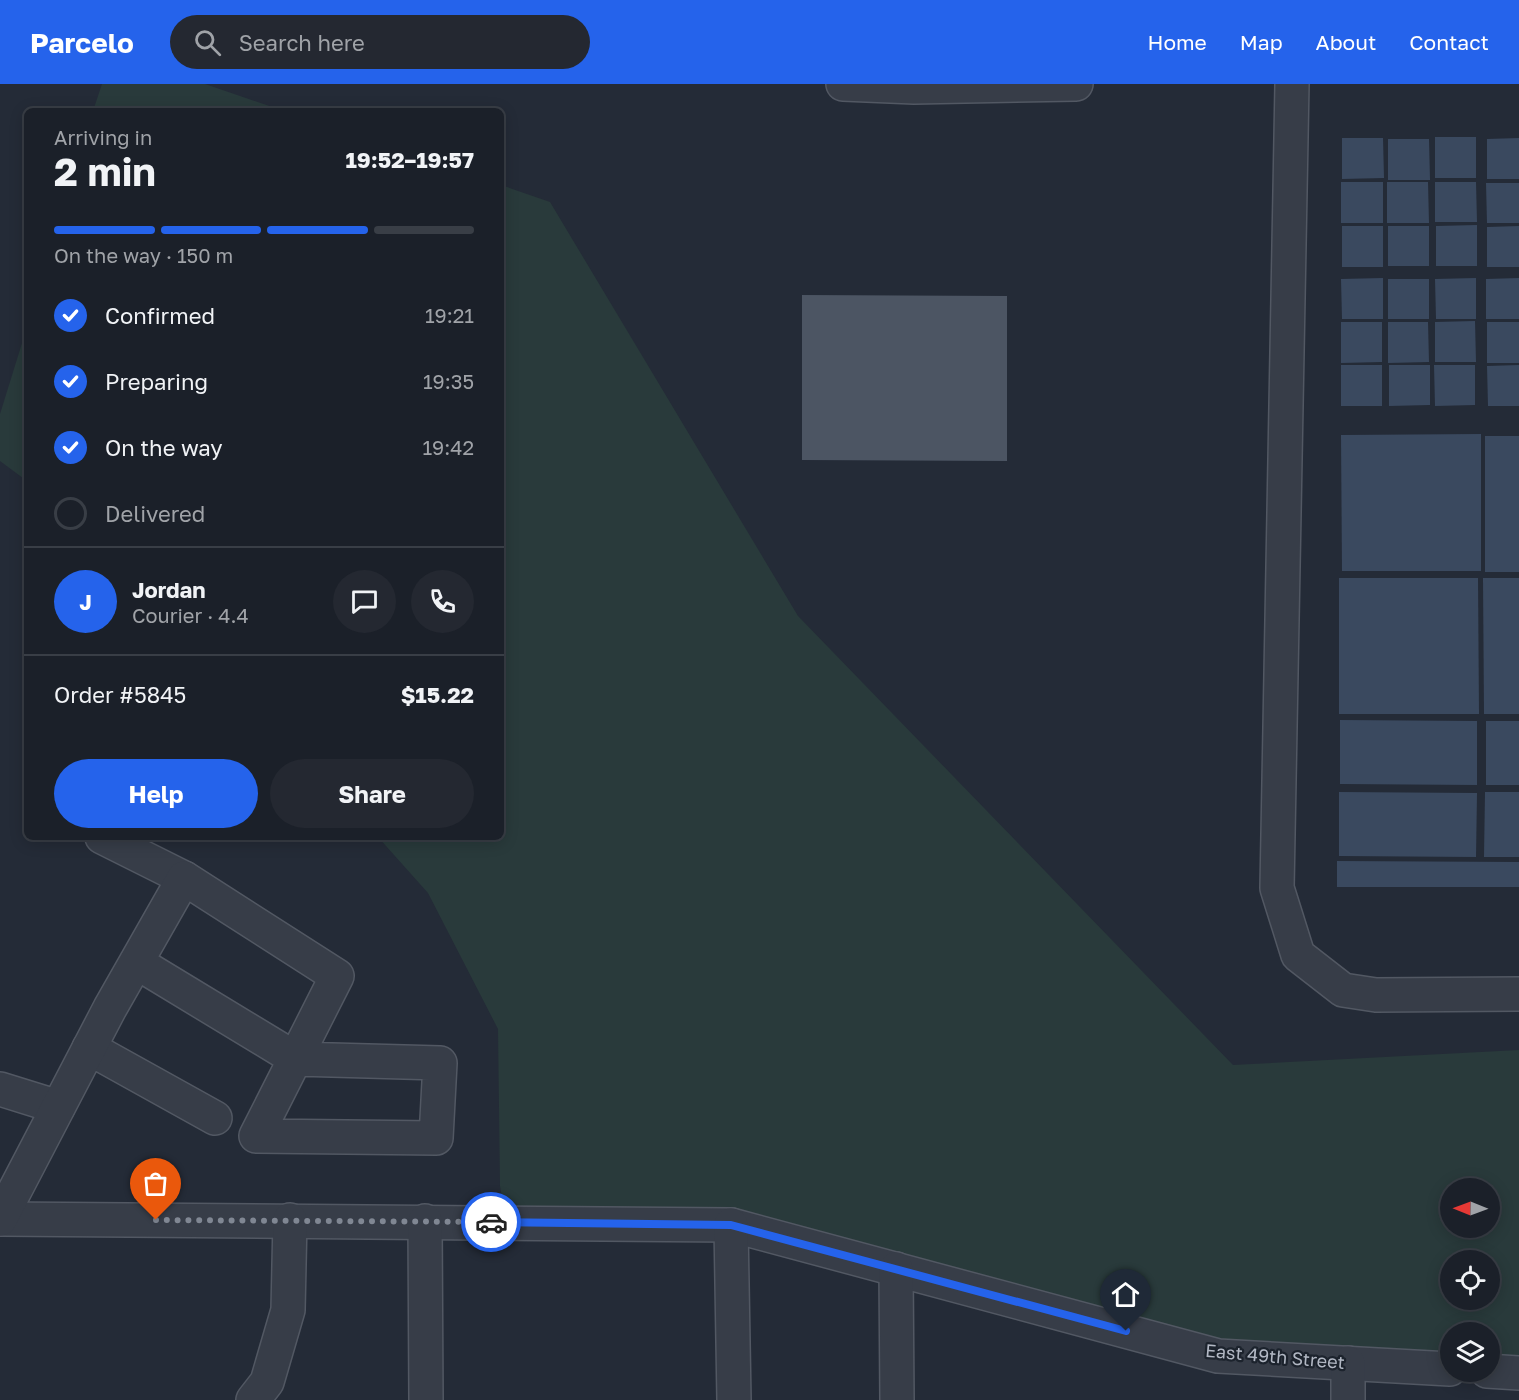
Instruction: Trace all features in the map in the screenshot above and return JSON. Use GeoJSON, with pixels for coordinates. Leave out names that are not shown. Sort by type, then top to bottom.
{"type":"FeatureCollection","features":[{"type":"Feature","properties":{"kind":"street"},"geometry":{"type":"LineString","coordinates":[[843,84],[1076,84]]}},
{"type":"Feature","properties":{"kind":"street"},"geometry":{"type":"LineString","coordinates":[[1292,84],[1277,888],[1298,955],[1343,990],[1376,995],[1519,994]]}},
{"type":"Feature","properties":{"kind":"street"},"geometry":{"type":"LineString","coordinates":[[108,840],[184,878],[337,976],[296,1059],[256,1136],[436,1138],[440,1063],[296,1059],[136,962]]}},
{"type":"Feature","properties":{"kind":"street"},"geometry":{"type":"LineString","coordinates":[[0,1219],[89,1048],[184,878]]}},
{"type":"Feature","properties":{"kind":"street"},"geometry":{"type":"LineString","coordinates":[[89,1048],[215,1118]]}},
{"type":"Feature","properties":{"kind":"street"},"geometry":{"type":"LineString","coordinates":[[0,1089],[58,1107]]}},
{"type":"Feature","properties":{"kind":"street","name":"East 49th Street"},"geometry":{"type":"LineString","coordinates":[[0,1219],[731,1225],[1218,1356],[1440,1368]]}},
{"type":"Feature","properties":{"kind":"street"},"geometry":{"type":"LineString","coordinates":[[253,1400],[267,1382],[288,1310],[290,1220]]}},
{"type":"Feature","properties":{"kind":"street"},"geometry":{"type":"LineString","coordinates":[[425,1221],[426,1400]]}},
{"type":"Feature","properties":{"kind":"street"},"geometry":{"type":"LineString","coordinates":[[731,1225],[734,1400]]}},
{"type":"Feature","properties":{"kind":"street"},"geometry":{"type":"LineString","coordinates":[[897,1269],[897,1400]]}},
{"type":"Feature","properties":{"kind":"street"},"geometry":{"type":"LineString","coordinates":[[1348,1363],[1348,1400]]}},
{"type":"Feature","properties":{"kind":"street"},"geometry":{"type":"LineString","coordinates":[[1500,1372],[1519,1373]]}},
{"type":"Feature","properties":{"kind":"shaded area"},"geometry":{"type":"Polygon","coordinates":[[[102,84],[205,84],[275,108],[94,108],[102,84]]]}},
{"type":"Feature","properties":{"kind":"shaded area"},"geometry":{"type":"Polygon","coordinates":[[[504,186],[550,202],[798,616],[1233,1065],[1519,1050],[1519,1369],[1500,1368],[1500,1322],[1440,1322],[1440,1367],[1218,1356],[731,1225],[506,1222],[500,1186],[498,1029],[428,893],[381,840],[504,840],[504,186]]]}},
{"type":"Feature","properties":{"kind":"shaded area"},"geometry":{"type":"Polygon","coordinates":[[[24,337],[24,479],[0,461],[0,414],[24,337]]]}},
{"type":"Feature","properties":{"kind":"water"},"geometry":{"type":"Polygon","coordinates":[[[1435,137],[1476,137],[1476,178],[1435,178],[1435,137]]]}},
{"type":"Feature","properties":{"kind":"water"},"geometry":{"type":"Polygon","coordinates":[[[1342,138],[1383,138],[1384,178],[1342,179],[1342,138]]]}},
{"type":"Feature","properties":{"kind":"water"},"geometry":{"type":"Polygon","coordinates":[[[1519,138],[1519,179],[1487,179],[1487,139],[1519,138]]]}},
{"type":"Feature","properties":{"kind":"water"},"geometry":{"type":"Polygon","coordinates":[[[1388,139],[1429,139],[1430,180],[1388,180],[1388,139]]]}},
{"type":"Feature","properties":{"kind":"water"},"geometry":{"type":"Polygon","coordinates":[[[1341,182],[1383,182],[1383,223],[1341,223],[1341,182]]]}},
{"type":"Feature","properties":{"kind":"water"},"geometry":{"type":"Polygon","coordinates":[[[1387,182],[1428,182],[1429,223],[1387,223],[1387,182]]]}},
{"type":"Feature","properties":{"kind":"water"},"geometry":{"type":"Polygon","coordinates":[[[1435,182],[1476,182],[1477,222],[1435,222],[1435,182]]]}},
{"type":"Feature","properties":{"kind":"water"},"geometry":{"type":"Polygon","coordinates":[[[1486,183],[1519,183],[1519,223],[1487,223],[1486,183]]]}},
{"type":"Feature","properties":{"kind":"water"},"geometry":{"type":"Polygon","coordinates":[[[1477,225],[1477,266],[1436,266],[1436,226],[1477,225]]]}},
{"type":"Feature","properties":{"kind":"water"},"geometry":{"type":"Polygon","coordinates":[[[1342,226],[1383,226],[1383,267],[1342,267],[1342,226]]]}},
{"type":"Feature","properties":{"kind":"water"},"geometry":{"type":"Polygon","coordinates":[[[1388,226],[1429,226],[1429,266],[1388,266],[1388,226]]]}},
{"type":"Feature","properties":{"kind":"water"},"geometry":{"type":"Polygon","coordinates":[[[1519,226],[1519,267],[1487,267],[1487,227],[1519,226]]]}},
{"type":"Feature","properties":{"kind":"water"},"geometry":{"type":"Polygon","coordinates":[[[1383,278],[1383,319],[1342,319],[1341,279],[1383,278]]]}},
{"type":"Feature","properties":{"kind":"water"},"geometry":{"type":"Polygon","coordinates":[[[1476,278],[1476,319],[1436,319],[1435,279],[1476,278]]]}},
{"type":"Feature","properties":{"kind":"water"},"geometry":{"type":"Polygon","coordinates":[[[1519,278],[1519,319],[1486,319],[1486,279],[1519,278]]]}},
{"type":"Feature","properties":{"kind":"water"},"geometry":{"type":"Polygon","coordinates":[[[1388,279],[1429,279],[1429,319],[1388,319],[1388,279]]]}},
{"type":"Feature","properties":{"kind":"water"},"geometry":{"type":"Polygon","coordinates":[[[1475,321],[1476,362],[1435,362],[1435,322],[1475,321]]]}},
{"type":"Feature","properties":{"kind":"water"},"geometry":{"type":"Polygon","coordinates":[[[1341,322],[1382,322],[1382,362],[1341,363],[1341,322]]]}},
{"type":"Feature","properties":{"kind":"water"},"geometry":{"type":"Polygon","coordinates":[[[1388,322],[1428,322],[1429,362],[1388,363],[1388,322]]]}},
{"type":"Feature","properties":{"kind":"water"},"geometry":{"type":"Polygon","coordinates":[[[1487,322],[1519,322],[1519,363],[1487,363],[1487,322]]]}},
{"type":"Feature","properties":{"kind":"water"},"geometry":{"type":"Polygon","coordinates":[[[1341,365],[1382,365],[1382,406],[1341,406],[1341,365]]]}},
{"type":"Feature","properties":{"kind":"water"},"geometry":{"type":"Polygon","coordinates":[[[1389,365],[1430,365],[1430,405],[1389,406],[1389,365]]]}},
{"type":"Feature","properties":{"kind":"water"},"geometry":{"type":"Polygon","coordinates":[[[1434,365],[1475,365],[1475,405],[1435,406],[1434,365]]]}},
{"type":"Feature","properties":{"kind":"water"},"geometry":{"type":"Polygon","coordinates":[[[1519,365],[1519,406],[1488,406],[1487,366],[1519,365]]]}},
{"type":"Feature","properties":{"kind":"water"},"geometry":{"type":"Polygon","coordinates":[[[1481,434],[1481,571],[1342,571],[1341,435],[1481,434]]]}},
{"type":"Feature","properties":{"kind":"water"},"geometry":{"type":"Polygon","coordinates":[[[1485,436],[1519,436],[1519,572],[1485,572],[1485,436]]]}},
{"type":"Feature","properties":{"kind":"water"},"geometry":{"type":"Polygon","coordinates":[[[1339,578],[1478,578],[1479,714],[1339,714],[1339,578]]]}},
{"type":"Feature","properties":{"kind":"water"},"geometry":{"type":"Polygon","coordinates":[[[1483,578],[1519,578],[1519,714],[1484,714],[1483,578]]]}},
{"type":"Feature","properties":{"kind":"water"},"geometry":{"type":"Polygon","coordinates":[[[1340,720],[1477,721],[1477,785],[1340,784],[1340,720]]]}},
{"type":"Feature","properties":{"kind":"water"},"geometry":{"type":"Polygon","coordinates":[[[1486,721],[1519,721],[1519,785],[1486,785],[1486,721]]]}},
{"type":"Feature","properties":{"kind":"water"},"geometry":{"type":"Polygon","coordinates":[[[1339,792],[1477,793],[1476,857],[1339,856],[1339,792]]]}},
{"type":"Feature","properties":{"kind":"water"},"geometry":{"type":"Polygon","coordinates":[[[1485,792],[1519,792],[1519,857],[1484,857],[1485,792]]]}},
{"type":"Feature","properties":{"kind":"water"},"geometry":{"type":"Polygon","coordinates":[[[1337,861],[1519,862],[1519,887],[1337,887],[1337,861]]]}},
{"type":"Feature","properties":{"kind":"building"},"geometry":{"type":"Polygon","coordinates":[[[802,295],[1007,296],[1007,461],[802,460],[802,295]]]}},
{"type":"Feature","properties":{"kind":"way so far"},"geometry":{"type":"LineString","coordinates":[[156,1220],[491,1222]]}},
{"type":"Feature","properties":{"kind":"route"},"geometry":{"type":"LineString","coordinates":[[491,1222],[731,1225],[1126,1331]]}}]}
